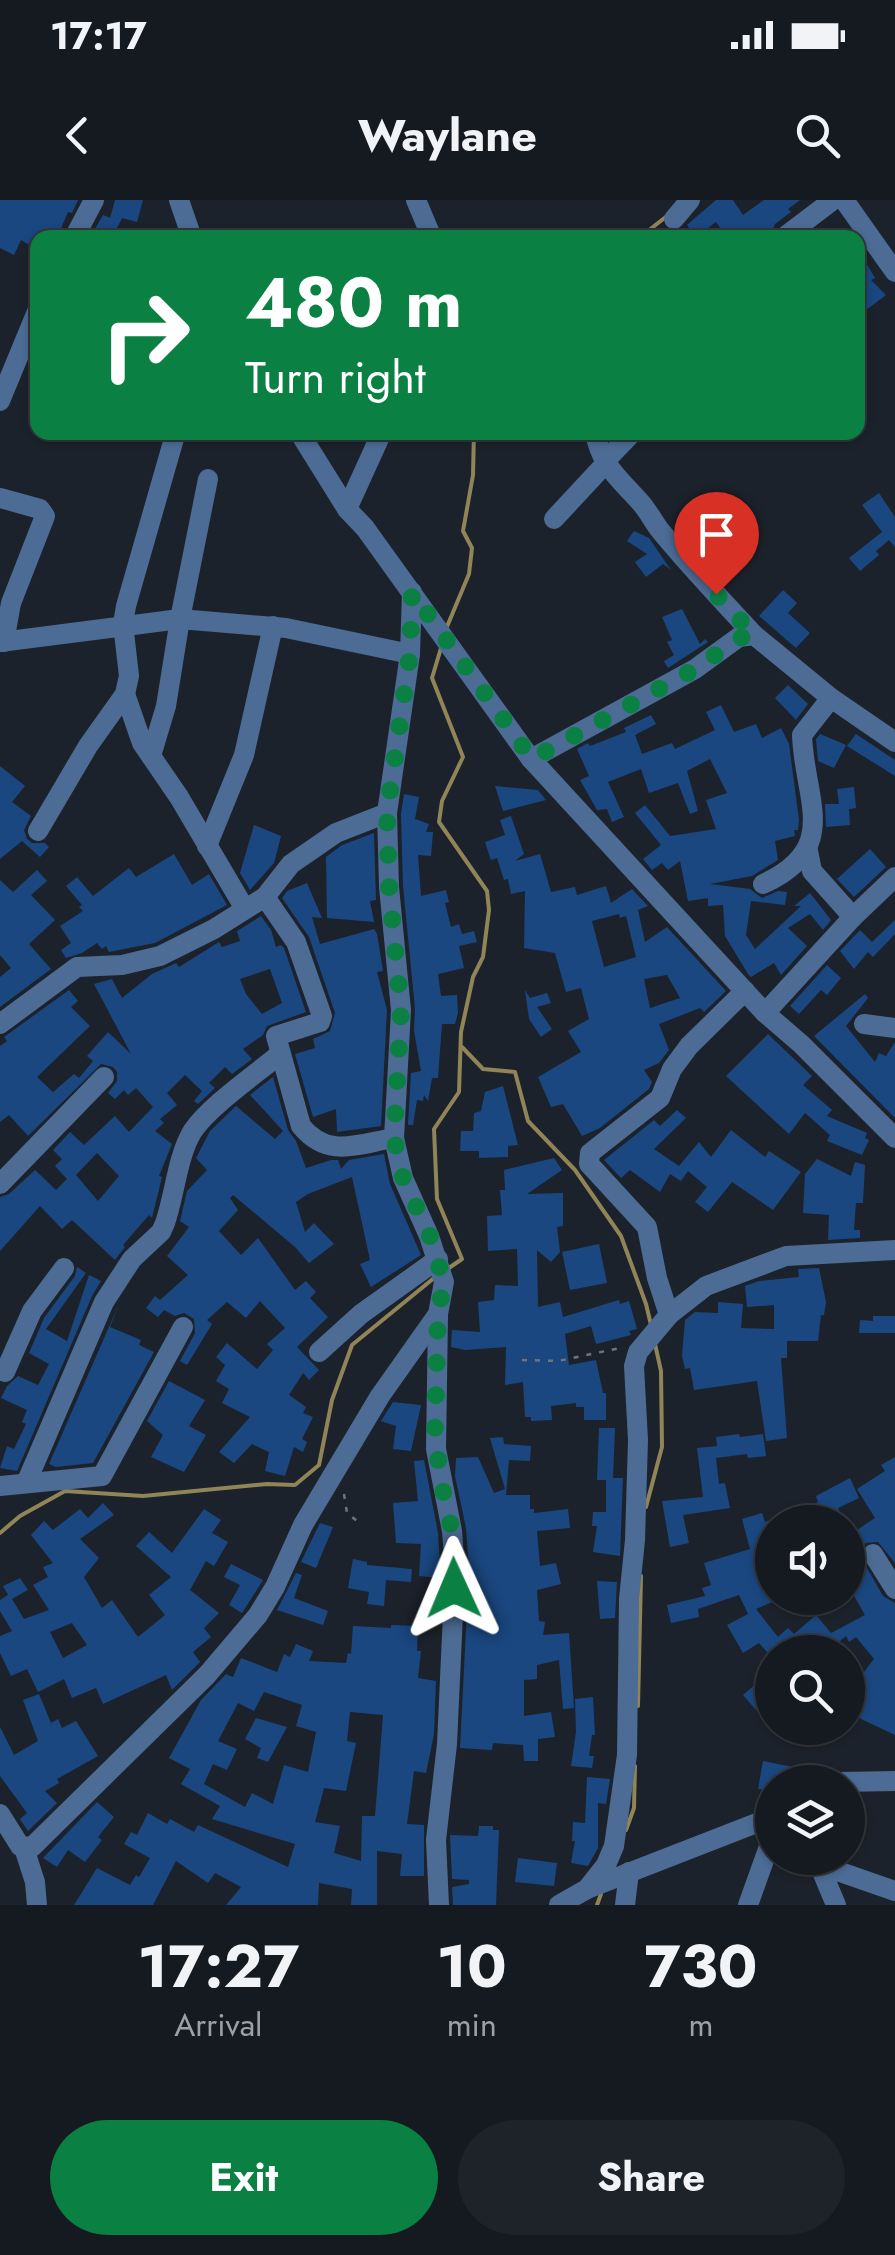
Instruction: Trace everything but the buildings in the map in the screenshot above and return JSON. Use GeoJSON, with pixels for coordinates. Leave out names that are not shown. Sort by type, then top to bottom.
{"type":"FeatureCollection","features":[{"type":"Feature","properties":{"kind":"street"},"geometry":{"type":"LineString","coordinates":[[78,230],[94,200]]}},
{"type":"Feature","properties":{"kind":"street"},"geometry":{"type":"LineString","coordinates":[[179,200],[189,230]]}},
{"type":"Feature","properties":{"kind":"street"},"geometry":{"type":"LineString","coordinates":[[416,200],[429,230]]}},
{"type":"Feature","properties":{"kind":"street"},"geometry":{"type":"LineString","coordinates":[[674,219],[690,200]]}},
{"type":"Feature","properties":{"kind":"street"},"geometry":{"type":"LineString","coordinates":[[794,230],[833,200]]}},
{"type":"Feature","properties":{"kind":"street"},"geometry":{"type":"LineString","coordinates":[[844,200],[895,272]]}},
{"type":"Feature","properties":{"kind":"street"},"geometry":{"type":"LineString","coordinates":[[0,402],[30,329]]}},
{"type":"Feature","properties":{"kind":"street"},"geometry":{"type":"LineString","coordinates":[[38,831],[88,746],[125,694],[128,676],[123,624],[173,440]]}},
{"type":"Feature","properties":{"kind":"street"},"geometry":{"type":"LineString","coordinates":[[304,440],[347,509],[365,528],[532,759],[765,1013],[895,1138]]}},
{"type":"Feature","properties":{"kind":"street"},"geometry":{"type":"LineString","coordinates":[[347,509],[378,440]]}},
{"type":"Feature","properties":{"kind":"street"},"geometry":{"type":"LineString","coordinates":[[597,440],[600,455],[702,580],[754,635],[831,698],[895,742]]}},
{"type":"Feature","properties":{"kind":"street"},"geometry":{"type":"LineString","coordinates":[[554,519],[626,440]]}},
{"type":"Feature","properties":{"kind":"street"},"geometry":{"type":"LineString","coordinates":[[151,756],[166,706],[208,479]]}},
{"type":"Feature","properties":{"kind":"street"},"geometry":{"type":"LineString","coordinates":[[0,498],[40,509],[45,516],[11,603],[2,642],[180,619],[273,626],[410,654]]}},
{"type":"Feature","properties":{"kind":"street"},"geometry":{"type":"LineString","coordinates":[[412,592],[410,654],[387,812],[389,886],[401,1010],[394,1138],[403,1178],[440,1267],[435,1428],[455,1570],[448,1729],[436,1840],[439,1905]]}},
{"type":"Feature","properties":{"kind":"street"},"geometry":{"type":"LineString","coordinates":[[207,846],[244,755],[273,626]]}},
{"type":"Feature","properties":{"kind":"street"},"geometry":{"type":"LineString","coordinates":[[532,759],[695,669],[739,638],[754,635]]}},
{"type":"Feature","properties":{"kind":"street"},"geometry":{"type":"LineString","coordinates":[[125,694],[136,730],[245,910]]}},
{"type":"Feature","properties":{"kind":"street"},"geometry":{"type":"LineString","coordinates":[[831,698],[802,735],[814,822],[808,851],[812,871],[852,917]]}},
{"type":"Feature","properties":{"kind":"street"},"geometry":{"type":"LineString","coordinates":[[0,1024],[76,967],[122,965],[160,956],[245,910],[265,897],[291,864],[336,833],[387,812]]}},
{"type":"Feature","properties":{"kind":"street"},"geometry":{"type":"LineString","coordinates":[[764,884],[780,876],[808,851]]}},
{"type":"Feature","properties":{"kind":"street"},"geometry":{"type":"LineString","coordinates":[[765,1013],[852,917],[895,877]]}},
{"type":"Feature","properties":{"kind":"street"},"geometry":{"type":"LineString","coordinates":[[265,897],[296,942],[322,1016],[320,1022],[276,1036],[301,1126],[325,1147],[394,1138]]}},
{"type":"Feature","properties":{"kind":"street"},"geometry":{"type":"LineString","coordinates":[[669,1316],[647,1226],[589,1164],[589,1158],[593,1148],[660,1098],[672,1069],[689,1046],[745,992]]}},
{"type":"Feature","properties":{"kind":"street"},"geometry":{"type":"LineString","coordinates":[[864,1024],[895,1028]]}},
{"type":"Feature","properties":{"kind":"street"},"geometry":{"type":"LineString","coordinates":[[27,1481],[104,1302],[132,1259],[166,1223],[182,1157],[194,1130],[214,1108],[280,1054]]}},
{"type":"Feature","properties":{"kind":"street"},"geometry":{"type":"LineString","coordinates":[[0,1184],[104,1077]]}},
{"type":"Feature","properties":{"kind":"street"},"geometry":{"type":"LineString","coordinates":[[588,1889],[614,1846],[622,1799],[628,1598],[637,1480],[634,1366],[646,1341],[706,1286],[786,1256],[895,1250]]}},
{"type":"Feature","properties":{"kind":"street"},"geometry":{"type":"LineString","coordinates":[[319,1352],[361,1314],[440,1267]]}},
{"type":"Feature","properties":{"kind":"street"},"geometry":{"type":"LineString","coordinates":[[0,1370],[5,1372],[32,1311],[64,1268]]}},
{"type":"Feature","properties":{"kind":"street"},"geometry":{"type":"LineString","coordinates":[[24,1848],[36,1845],[174,1708],[258,1614],[276,1587],[303,1525],[340,1462],[380,1396],[438,1314]]}},
{"type":"Feature","properties":{"kind":"street"},"geometry":{"type":"LineString","coordinates":[[0,1486],[102,1476],[183,1327]]}},
{"type":"Feature","properties":{"kind":"street"},"geometry":{"type":"LineString","coordinates":[[873,1554],[895,1589]]}},
{"type":"Feature","properties":{"kind":"street"},"geometry":{"type":"LineString","coordinates":[[865,1781],[895,1780]]}},
{"type":"Feature","properties":{"kind":"street"},"geometry":{"type":"LineString","coordinates":[[0,1814],[24,1848],[36,1882],[36,1905]]}},
{"type":"Feature","properties":{"kind":"street"},"geometry":{"type":"LineString","coordinates":[[559,1905],[588,1889],[755,1824]]}},
{"type":"Feature","properties":{"kind":"street"},"geometry":{"type":"LineString","coordinates":[[625,1905],[629,1872]]}},
{"type":"Feature","properties":{"kind":"street"},"geometry":{"type":"LineString","coordinates":[[748,1905],[759,1875]]}},
{"type":"Feature","properties":{"kind":"street"},"geometry":{"type":"LineString","coordinates":[[822,1875],[836,1905]]}},
{"type":"Feature","properties":{"kind":"street"},"geometry":{"type":"LineString","coordinates":[[852,1875],[895,1892]]}},
{"type":"Feature","properties":{"kind":"path"},"geometry":{"type":"LineString","coordinates":[[522,1360],[569,1360],[646,1341]]}},
{"type":"Feature","properties":{"kind":"path"},"geometry":{"type":"LineString","coordinates":[[340,1462],[346,1508],[362,1525]]}},
{"type":"Feature","properties":{"kind":"waterway"},"geometry":{"type":"LineString","coordinates":[[649,230],[667,216]]}},
{"type":"Feature","properties":{"kind":"waterway"},"geometry":{"type":"LineString","coordinates":[[446,629],[469,574],[472,548],[463,531],[473,475],[474,440]]}},
{"type":"Feature","properties":{"kind":"waterway"},"geometry":{"type":"LineString","coordinates":[[441,648],[432,678],[463,757],[442,801],[439,822],[487,891],[489,910],[483,957],[473,977],[461,1032],[459,1092],[434,1129],[437,1199],[462,1259],[446,1270]]}},
{"type":"Feature","properties":{"kind":"waterway"},"geometry":{"type":"LineString","coordinates":[[462,1047],[483,1069],[515,1072],[528,1121],[575,1170],[621,1236],[651,1325]]}},
{"type":"Feature","properties":{"kind":"waterway"},"geometry":{"type":"LineString","coordinates":[[0,1533],[20,1516],[65,1491],[143,1496],[267,1484],[295,1485],[319,1465],[332,1400],[352,1345],[434,1278]]}},
{"type":"Feature","properties":{"kind":"waterway"},"geometry":{"type":"LineString","coordinates":[[646,1507],[662,1447],[661,1371],[655,1344]]}},
{"type":"Feature","properties":{"kind":"waterway"},"geometry":{"type":"LineString","coordinates":[[638,1706],[641,1576]]}},
{"type":"Feature","properties":{"kind":"waterway"},"geometry":{"type":"LineString","coordinates":[[626,1830],[634,1808],[635,1766]]}},
{"type":"Feature","properties":{"kind":"waterway"},"geometry":{"type":"LineString","coordinates":[[597,1905],[601,1894]]}},
{"type":"Feature","properties":{"kind":"route"},"geometry":{"type":"LineString","coordinates":[[454,1588],[452,1531],[440,1477],[435,1428],[438,1314],[444,1282],[430,1236],[403,1178],[394,1138],[401,1010],[389,886],[387,812],[410,654],[412,592],[532,759],[695,669],[739,638],[754,635],[716,594]]}}]}
